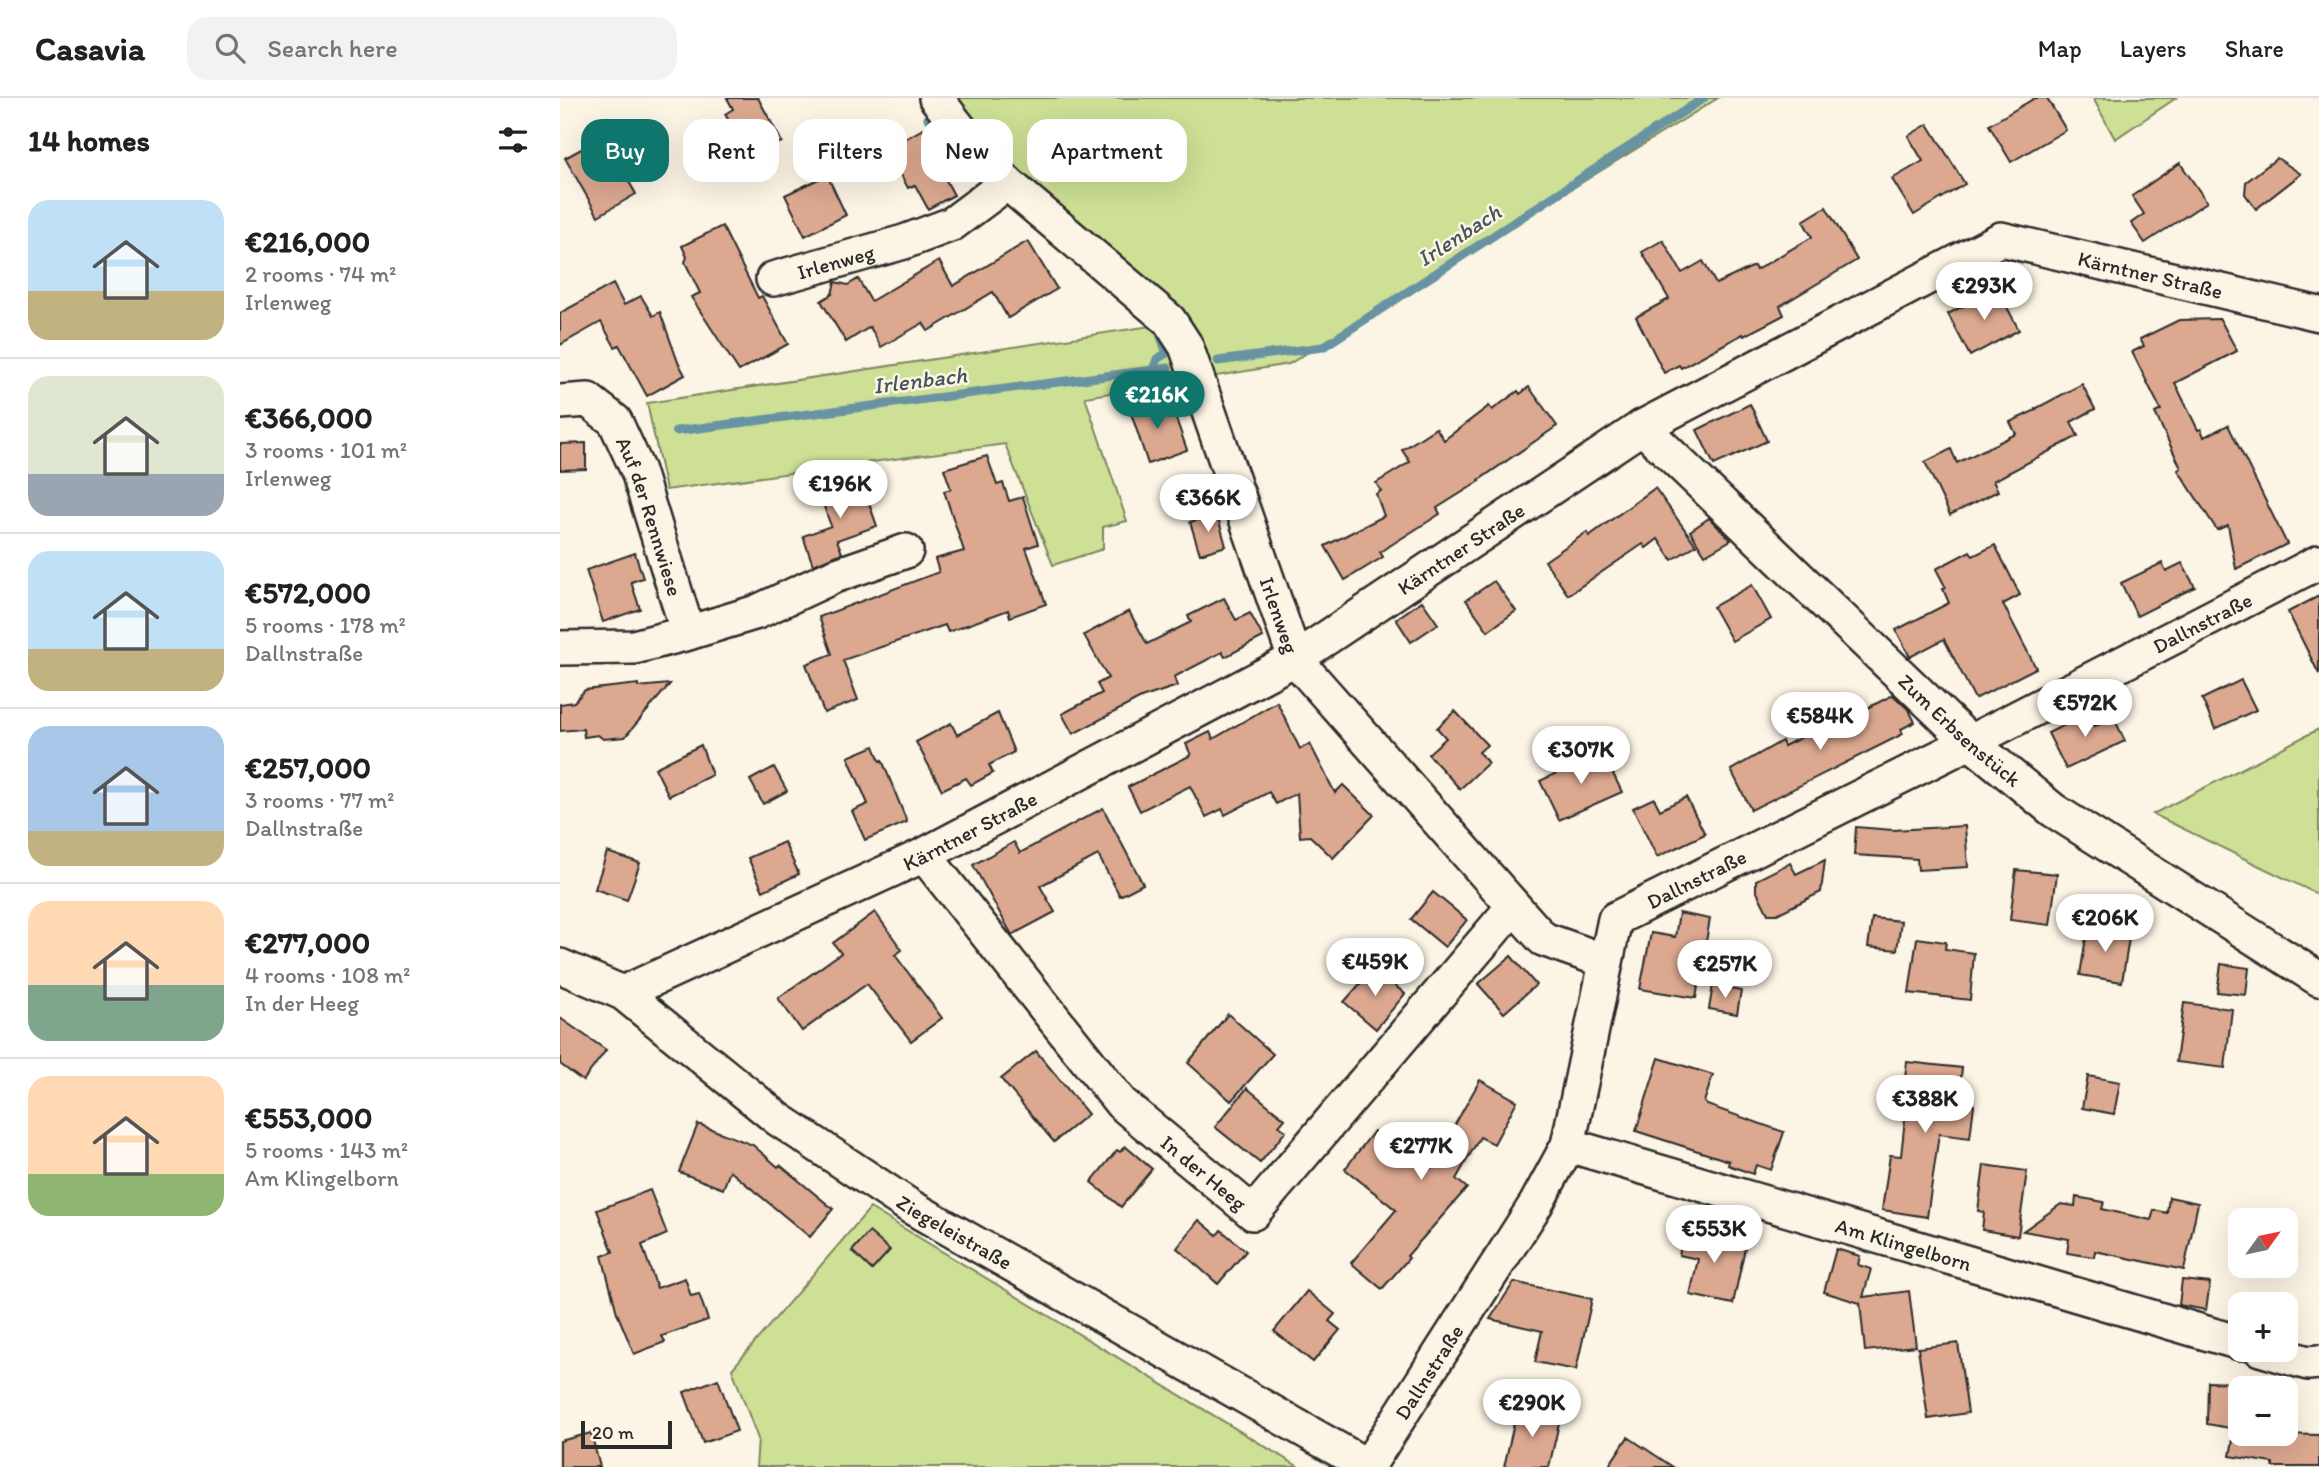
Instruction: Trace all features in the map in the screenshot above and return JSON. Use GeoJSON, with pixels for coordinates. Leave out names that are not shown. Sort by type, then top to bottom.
{"type":"FeatureCollection","features":[{"type":"Feature","properties":{"kind":"street","name":"Irlenweg"},"geometry":{"type":"LineString","coordinates":[[936,98],[980,155],[1007,183],[1161,312],[1186,346],[1295,659],[1542,939],[1605,961]]}},
{"type":"Feature","properties":{"kind":"street","name":"Irlenweg"},"geometry":{"type":"LineString","coordinates":[[773,279],[904,242],[953,224],[1007,183]]}},
{"type":"Feature","properties":{"kind":"street","name":"Kärntner Straße"},"geometry":{"type":"LineString","coordinates":[[623,993],[924,855],[1295,659],[1642,427],[2001,239],[2319,314]]}},
{"type":"Feature","properties":{"kind":"street","name":"Auf der Rennwiese"},"geometry":{"type":"LineString","coordinates":[[560,402],[588,400],[615,421],[638,471],[688,633]]}},
{"type":"Feature","properties":{"kind":"street","name":"Zum Erbsenstück"},"geometry":{"type":"LineString","coordinates":[[1642,427],[1970,742],[2053,810],[2319,979]]}},
{"type":"Feature","properties":{"kind":"street"},"geometry":{"type":"LineString","coordinates":[[560,648],[634,647],[688,633],[757,612],[834,576],[906,551]]}},
{"type":"Feature","properties":{"kind":"street","name":"Dallnstraße"},"geometry":{"type":"LineString","coordinates":[[1369,1467],[1536,1204],[1568,1145],[1615,919],[1970,742],[2319,562]]}},
{"type":"Feature","properties":{"kind":"street","name":"In der Heeg"},"geometry":{"type":"LineString","coordinates":[[924,855],[1121,1103],[1253,1213],[1513,907]]}},
{"type":"Feature","properties":{"kind":"street","name":"Ziegeleistraße"},"geometry":{"type":"LineString","coordinates":[[560,966],[623,993],[778,1119],[911,1208],[1369,1467]]}},
{"type":"Feature","properties":{"kind":"street","name":"Am Klingelborn"},"geometry":{"type":"LineString","coordinates":[[1568,1145],[2228,1339]]}},
{"type":"Feature","properties":{"kind":"street"},"geometry":{"type":"LineString","coordinates":[[2298,1360],[2319,1362]]}},
{"type":"Feature","properties":{"kind":"green space"},"geometry":{"type":"Polygon","coordinates":[[[949,98],[1718,98],[1289,364],[1211,377],[1190,319],[1013,172],[1013,119],[966,119],[949,98]]]}},
{"type":"Feature","properties":{"kind":"green space"},"geometry":{"type":"Polygon","coordinates":[[[2093,98],[2176,98],[2115,139],[2093,98]]]}},
{"type":"Feature","properties":{"kind":"green space"},"geometry":{"type":"Polygon","coordinates":[[[1157,325],[1185,381],[1085,397],[1127,521],[1103,527],[1103,549],[1053,565],[1005,444],[666,490],[647,403],[1157,325]]]}},
{"type":"Feature","properties":{"kind":"green space"},"geometry":{"type":"Polygon","coordinates":[[[2319,729],[2319,895],[2153,814],[2319,729]]]}},
{"type":"Feature","properties":{"kind":"green space"},"geometry":{"type":"Polygon","coordinates":[[[870,1208],[1299,1467],[756,1467],[758,1439],[732,1369],[870,1208]]]}},
{"type":"Feature","properties":{"kind":"building"},"geometry":{"type":"Polygon","coordinates":[[[727,98],[758,98],[769,119],[728,119],[725,114],[733,109],[727,98]]]}},
{"type":"Feature","properties":{"kind":"building"},"geometry":{"type":"Polygon","coordinates":[[[2035,98],[2047,98],[2066,130],[2011,162],[1989,125],[2035,98]]]}},
{"type":"Feature","properties":{"kind":"building"},"geometry":{"type":"Polygon","coordinates":[[[1928,124],[1965,184],[1914,215],[1892,179],[1923,161],[1908,136],[1928,124]]]}},
{"type":"Feature","properties":{"kind":"building"},"geometry":{"type":"Polygon","coordinates":[[[921,130],[921,182],[947,182],[954,195],[928,209],[915,185],[908,188],[905,182],[907,182],[907,138],[921,130]]]}},
{"type":"Feature","properties":{"kind":"building"},"geometry":{"type":"Polygon","coordinates":[[[581,149],[581,182],[629,182],[636,194],[598,216],[565,158],[581,149]]]}},
{"type":"Feature","properties":{"kind":"building"},"geometry":{"type":"Polygon","coordinates":[[[2277,158],[2301,174],[2256,209],[2245,194],[2246,182],[2277,158]]]}},
{"type":"Feature","properties":{"kind":"building"},"geometry":{"type":"Polygon","coordinates":[[[2180,163],[2207,202],[2145,243],[2131,223],[2144,214],[2132,196],[2180,163]]]}},
{"type":"Feature","properties":{"kind":"building"},"geometry":{"type":"Polygon","coordinates":[[[812,182],[830,182],[846,215],[805,236],[785,195],[812,182]]]}},
{"type":"Feature","properties":{"kind":"building"},"geometry":{"type":"Polygon","coordinates":[[[1826,207],[1857,260],[1780,306],[1784,315],[1681,368],[1679,365],[1664,373],[1636,317],[1669,299],[1642,252],[1663,240],[1682,273],[1703,261],[1716,284],[1754,266],[1756,270],[1812,237],[1803,221],[1826,207]]]}},
{"type":"Feature","properties":{"kind":"building"},"geometry":{"type":"Polygon","coordinates":[[[722,226],[758,298],[762,296],[788,344],[739,371],[691,297],[700,293],[685,262],[687,257],[682,246],[722,226]]]}},
{"type":"Feature","properties":{"kind":"building"},"geometry":{"type":"Polygon","coordinates":[[[1028,241],[1057,289],[1008,318],[993,292],[928,331],[923,323],[881,347],[870,327],[846,342],[821,301],[832,294],[835,282],[848,285],[858,279],[871,301],[939,261],[953,286],[1028,241]]]}},
{"type":"Feature","properties":{"kind":"building"},"geometry":{"type":"Polygon","coordinates":[[[613,284],[624,305],[641,296],[653,316],[660,312],[685,375],[647,396],[619,345],[615,347],[601,322],[560,345],[560,313],[613,284]]]}},
{"type":"Feature","properties":{"kind":"building"},"geometry":{"type":"Polygon","coordinates":[[[1997,288],[2019,330],[1970,356],[1948,314],[1997,288]]]}},
{"type":"Feature","properties":{"kind":"building"},"geometry":{"type":"Polygon","coordinates":[[[2220,319],[2237,351],[2175,383],[2204,437],[2228,425],[2287,544],[2236,569],[2228,525],[2217,530],[2178,470],[2181,468],[2155,413],[2161,410],[2132,352],[2144,346],[2140,339],[2179,320],[2220,319]]]}},
{"type":"Feature","properties":{"kind":"building"},"geometry":{"type":"Polygon","coordinates":[[[2082,384],[2095,409],[2071,422],[2078,436],[1993,481],[1998,491],[1950,515],[1925,462],[1951,449],[1957,463],[2016,434],[2010,422],[2082,384]]]}},
{"type":"Feature","properties":{"kind":"building"},"geometry":{"type":"Polygon","coordinates":[[[1529,387],[1557,426],[1437,508],[1440,514],[1380,552],[1383,557],[1345,580],[1325,546],[1384,516],[1376,494],[1381,491],[1376,483],[1410,462],[1402,450],[1436,428],[1444,440],[1489,406],[1492,410],[1518,391],[1520,394],[1529,387]]]}},
{"type":"Feature","properties":{"kind":"building"},"geometry":{"type":"Polygon","coordinates":[[[1158,397],[1164,416],[1174,413],[1187,450],[1148,464],[1129,407],[1158,397]]]}},
{"type":"Feature","properties":{"kind":"building"},"geometry":{"type":"Polygon","coordinates":[[[1750,404],[1767,441],[1714,465],[1697,430],[1750,404]]]}},
{"type":"Feature","properties":{"kind":"building"},"geometry":{"type":"Polygon","coordinates":[[[586,443],[586,469],[560,470],[560,444],[586,443]]]}},
{"type":"Feature","properties":{"kind":"building"},"geometry":{"type":"Polygon","coordinates":[[[987,456],[997,485],[1003,483],[1009,501],[1023,497],[1038,544],[1026,548],[1046,604],[1010,617],[1008,610],[948,632],[945,625],[843,660],[858,700],[824,713],[806,664],[832,654],[819,617],[939,572],[935,559],[964,551],[944,491],[951,489],[944,469],[987,456]]]}},
{"type":"Feature","properties":{"kind":"building"},"geometry":{"type":"Polygon","coordinates":[[[860,478],[877,526],[837,540],[842,553],[813,565],[803,536],[831,526],[819,493],[860,478]]]}},
{"type":"Feature","properties":{"kind":"building"},"geometry":{"type":"Polygon","coordinates":[[[1655,488],[1696,545],[1672,560],[1658,539],[1646,548],[1643,544],[1568,595],[1545,561],[1587,532],[1589,536],[1655,488]]]}},
{"type":"Feature","properties":{"kind":"building"},"geometry":{"type":"Polygon","coordinates":[[[1217,514],[1226,546],[1200,554],[1190,522],[1217,514]]]}},
{"type":"Feature","properties":{"kind":"building"},"geometry":{"type":"Polygon","coordinates":[[[1709,518],[1731,540],[1705,555],[1690,531],[1709,518]]]}},
{"type":"Feature","properties":{"kind":"building"},"geometry":{"type":"Polygon","coordinates":[[[1995,545],[2020,595],[2003,604],[2036,668],[1975,699],[1944,639],[1910,657],[1896,630],[1949,603],[1943,589],[1946,588],[1936,569],[1970,551],[1973,556],[1995,545]]]}},
{"type":"Feature","properties":{"kind":"building"},"geometry":{"type":"Polygon","coordinates":[[[635,553],[643,578],[631,582],[640,609],[603,622],[586,570],[635,553]]]}},
{"type":"Feature","properties":{"kind":"building"},"geometry":{"type":"Polygon","coordinates":[[[2162,563],[2166,571],[2182,563],[2195,587],[2137,616],[2121,583],[2162,563]]]}},
{"type":"Feature","properties":{"kind":"building"},"geometry":{"type":"Polygon","coordinates":[[[1494,581],[1516,611],[1488,631],[1466,600],[1494,581]]]}},
{"type":"Feature","properties":{"kind":"building"},"geometry":{"type":"Polygon","coordinates":[[[1752,585],[1771,619],[1732,641],[1713,607],[1752,585]]]}},
{"type":"Feature","properties":{"kind":"building"},"geometry":{"type":"Polygon","coordinates":[[[2319,596],[2319,674],[2288,612],[2319,596]]]}},
{"type":"Feature","properties":{"kind":"building"},"geometry":{"type":"Polygon","coordinates":[[[1224,598],[1236,620],[1250,613],[1263,637],[1225,657],[1222,652],[1174,677],[1177,686],[1141,698],[1073,734],[1062,714],[1102,693],[1097,684],[1108,678],[1084,635],[1129,611],[1147,644],[1191,622],[1188,616],[1224,598]]]}},
{"type":"Feature","properties":{"kind":"building"},"geometry":{"type":"Polygon","coordinates":[[[1422,601],[1438,624],[1411,642],[1396,619],[1422,601]]]}},
{"type":"Feature","properties":{"kind":"building"},"geometry":{"type":"Polygon","coordinates":[[[2241,680],[2256,710],[2215,729],[2202,699],[2241,680]]]}},
{"type":"Feature","properties":{"kind":"building"},"geometry":{"type":"Polygon","coordinates":[[[638,684],[638,687],[670,684],[625,737],[584,737],[583,729],[560,731],[560,704],[574,702],[585,690],[638,684]]]}},
{"type":"Feature","properties":{"kind":"building"},"geometry":{"type":"Polygon","coordinates":[[[1893,695],[1909,710],[1915,722],[1901,729],[1903,734],[1751,810],[1731,770],[1782,741],[1784,746],[1814,731],[1816,734],[1893,695]]]}},
{"type":"Feature","properties":{"kind":"building"},"geometry":{"type":"Polygon","coordinates":[[[1277,702],[1300,749],[1310,744],[1335,793],[1343,785],[1374,815],[1333,858],[1310,836],[1300,837],[1297,793],[1276,804],[1269,792],[1225,815],[1222,809],[1206,817],[1190,786],[1140,811],[1128,787],[1191,755],[1186,744],[1210,732],[1213,739],[1277,702]]]}},
{"type":"Feature","properties":{"kind":"building"},"geometry":{"type":"Polygon","coordinates":[[[1455,711],[1487,745],[1479,752],[1488,763],[1460,789],[1428,754],[1446,738],[1437,728],[1455,711]]]}},
{"type":"Feature","properties":{"kind":"building"},"geometry":{"type":"Polygon","coordinates":[[[998,713],[1014,752],[989,765],[993,773],[971,785],[966,778],[942,790],[916,742],[951,723],[957,735],[998,713]]]}},
{"type":"Feature","properties":{"kind":"building"},"geometry":{"type":"Polygon","coordinates":[[[2089,713],[2095,726],[2114,718],[2125,741],[2066,769],[2048,733],[2089,713]]]}},
{"type":"Feature","properties":{"kind":"building"},"geometry":{"type":"Polygon","coordinates":[[[701,745],[712,775],[669,796],[655,768],[701,745]]]}},
{"type":"Feature","properties":{"kind":"building"},"geometry":{"type":"Polygon","coordinates":[[[874,746],[907,822],[865,840],[852,811],[868,804],[848,757],[874,746]]]}},
{"type":"Feature","properties":{"kind":"building"},"geometry":{"type":"Polygon","coordinates":[[[1602,751],[1622,792],[1559,820],[1540,781],[1602,751]]]}},
{"type":"Feature","properties":{"kind":"building"},"geometry":{"type":"Polygon","coordinates":[[[774,767],[787,791],[763,804],[750,780],[774,767]]]}},
{"type":"Feature","properties":{"kind":"building"},"geometry":{"type":"Polygon","coordinates":[[[1686,797],[1705,834],[1657,857],[1633,808],[1654,798],[1660,810],[1686,797]]]}},
{"type":"Feature","properties":{"kind":"building"},"geometry":{"type":"Polygon","coordinates":[[[1103,808],[1143,884],[1120,896],[1098,855],[1040,886],[1055,912],[1012,935],[973,865],[1014,842],[1020,853],[1103,808]]]}},
{"type":"Feature","properties":{"kind":"building"},"geometry":{"type":"Polygon","coordinates":[[[1965,826],[1968,867],[1918,870],[1917,859],[1854,855],[1856,827],[1893,830],[1965,826]]]}},
{"type":"Feature","properties":{"kind":"building"},"geometry":{"type":"Polygon","coordinates":[[[784,842],[799,874],[763,891],[748,858],[784,842]]]}},
{"type":"Feature","properties":{"kind":"building"},"geometry":{"type":"Polygon","coordinates":[[[607,852],[640,863],[627,900],[595,889],[607,852]]]}},
{"type":"Feature","properties":{"kind":"building"},"geometry":{"type":"Polygon","coordinates":[[[1825,860],[1821,892],[1777,914],[1768,914],[1756,890],[1756,880],[1790,863],[1796,874],[1825,860]]]}},
{"type":"Feature","properties":{"kind":"building"},"geometry":{"type":"Polygon","coordinates":[[[2016,870],[2057,874],[2050,925],[2010,920],[2016,870]]]}},
{"type":"Feature","properties":{"kind":"building"},"geometry":{"type":"Polygon","coordinates":[[[1433,892],[1467,920],[1445,947],[1411,919],[1433,892]]]}},
{"type":"Feature","properties":{"kind":"building"},"geometry":{"type":"Polygon","coordinates":[[[875,912],[902,950],[895,955],[942,1018],[911,1041],[867,984],[802,1031],[778,998],[841,953],[833,943],[875,912]]]}},
{"type":"Feature","properties":{"kind":"building"},"geometry":{"type":"Polygon","coordinates":[[[1679,913],[1710,919],[1696,998],[1640,989],[1651,933],[1675,937],[1679,913]]]}},
{"type":"Feature","properties":{"kind":"building"},"geometry":{"type":"Polygon","coordinates":[[[1872,918],[1901,921],[1897,950],[1868,947],[1872,918]]]}},
{"type":"Feature","properties":{"kind":"building"},"geometry":{"type":"Polygon","coordinates":[[[2088,925],[2130,932],[2122,982],[2080,975],[2088,925]]]}},
{"type":"Feature","properties":{"kind":"building"},"geometry":{"type":"Polygon","coordinates":[[[1917,938],[1946,942],[1945,949],[1974,953],[1970,1000],[1909,993],[1917,938]]]}},
{"type":"Feature","properties":{"kind":"building"},"geometry":{"type":"Polygon","coordinates":[[[1511,956],[1536,985],[1504,1013],[1478,984],[1511,956]]]}},
{"type":"Feature","properties":{"kind":"building"},"geometry":{"type":"Polygon","coordinates":[[[2221,964],[2249,968],[2246,995],[2217,992],[2221,964]]]}},
{"type":"Feature","properties":{"kind":"building"},"geometry":{"type":"Polygon","coordinates":[[[1374,968],[1405,994],[1376,1029],[1344,1002],[1374,968]]]}},
{"type":"Feature","properties":{"kind":"building"},"geometry":{"type":"Polygon","coordinates":[[[1713,985],[1741,991],[1737,1014],[1709,1009],[1713,985]]]}},
{"type":"Feature","properties":{"kind":"building"},"geometry":{"type":"Polygon","coordinates":[[[2184,1003],[2232,1009],[2225,1068],[2176,1062],[2184,1003]]]}},
{"type":"Feature","properties":{"kind":"building"},"geometry":{"type":"Polygon","coordinates":[[[1228,1014],[1273,1054],[1231,1101],[1188,1063],[1228,1014]]]}},
{"type":"Feature","properties":{"kind":"building"},"geometry":{"type":"Polygon","coordinates":[[[560,1018],[606,1050],[583,1081],[560,1064],[560,1018]]]}},
{"type":"Feature","properties":{"kind":"building"},"geometry":{"type":"Polygon","coordinates":[[[1036,1051],[1088,1114],[1054,1142],[1001,1079],[1036,1051]]]}},
{"type":"Feature","properties":{"kind":"building"},"geometry":{"type":"Polygon","coordinates":[[[1659,1058],[1713,1075],[1704,1102],[1707,1105],[1784,1132],[1771,1170],[1756,1165],[1753,1174],[1728,1165],[1729,1161],[1636,1131],[1659,1058]]]}},
{"type":"Feature","properties":{"kind":"building"},"geometry":{"type":"Polygon","coordinates":[[[1907,1062],[1962,1068],[1958,1103],[1974,1105],[1970,1138],[1939,1134],[1927,1217],[1882,1210],[1890,1155],[1901,1156],[1907,1100],[1902,1100],[1907,1062]]]}},
{"type":"Feature","properties":{"kind":"building"},"geometry":{"type":"Polygon","coordinates":[[[2088,1076],[2120,1082],[2114,1114],[2082,1108],[2088,1076]]]}},
{"type":"Feature","properties":{"kind":"building"},"geometry":{"type":"Polygon","coordinates":[[[1480,1080],[1517,1101],[1494,1144],[1480,1137],[1456,1179],[1467,1188],[1407,1256],[1409,1258],[1382,1289],[1351,1263],[1396,1210],[1345,1169],[1374,1131],[1378,1135],[1381,1131],[1430,1169],[1480,1080]]]}},
{"type":"Feature","properties":{"kind":"building"},"geometry":{"type":"Polygon","coordinates":[[[1247,1088],[1285,1119],[1279,1126],[1286,1131],[1260,1163],[1215,1127],[1247,1088]]]}},
{"type":"Feature","properties":{"kind":"building"},"geometry":{"type":"Polygon","coordinates":[[[698,1124],[753,1145],[833,1209],[810,1237],[730,1171],[723,1189],[679,1172],[698,1124]]]}},
{"type":"Feature","properties":{"kind":"building"},"geometry":{"type":"Polygon","coordinates":[[[1125,1146],[1152,1169],[1121,1207],[1091,1182],[1117,1150],[1120,1152],[1125,1146]]]}},
{"type":"Feature","properties":{"kind":"building"},"geometry":{"type":"Polygon","coordinates":[[[1984,1165],[2027,1171],[2018,1236],[1982,1230],[1984,1212],[1978,1211],[1984,1165]]]}},
{"type":"Feature","properties":{"kind":"building"},"geometry":{"type":"Polygon","coordinates":[[[650,1190],[667,1234],[642,1245],[657,1288],[685,1278],[691,1296],[699,1294],[708,1320],[662,1336],[665,1342],[634,1354],[617,1313],[602,1256],[613,1252],[597,1210],[650,1190]]]}},
{"type":"Feature","properties":{"kind":"building"},"geometry":{"type":"Polygon","coordinates":[[[2076,1197],[2104,1202],[2102,1209],[2151,1220],[2154,1210],[2167,1213],[2169,1197],[2198,1203],[2184,1270],[2095,1251],[2094,1257],[2067,1253],[2069,1239],[2023,1231],[2061,1204],[2075,1206],[2076,1197]]]}},
{"type":"Feature","properties":{"kind":"building"},"geometry":{"type":"Polygon","coordinates":[[[1199,1220],[1217,1235],[1221,1230],[1246,1251],[1218,1284],[1177,1248],[1199,1220]]]}},
{"type":"Feature","properties":{"kind":"building"},"geometry":{"type":"Polygon","coordinates":[[[1685,1229],[1746,1243],[1733,1304],[1690,1295],[1698,1259],[1679,1255],[1685,1229]]]}},
{"type":"Feature","properties":{"kind":"building"},"geometry":{"type":"Polygon","coordinates":[[[869,1232],[890,1250],[872,1270],[852,1251],[869,1232]]]}},
{"type":"Feature","properties":{"kind":"building"},"geometry":{"type":"Polygon","coordinates":[[[1836,1249],[1860,1256],[1858,1265],[1871,1269],[1863,1297],[1909,1291],[1916,1346],[1865,1351],[1860,1303],[1824,1292],[1836,1249]]]}},
{"type":"Feature","properties":{"kind":"building"},"geometry":{"type":"Polygon","coordinates":[[[2182,1280],[2210,1283],[2206,1310],[2179,1305],[2182,1280]]]}},
{"type":"Feature","properties":{"kind":"building"},"geometry":{"type":"Polygon","coordinates":[[[1514,1282],[1592,1299],[1576,1370],[1535,1362],[1542,1331],[1490,1319],[1514,1282]]]}},
{"type":"Feature","properties":{"kind":"building"},"geometry":{"type":"Polygon","coordinates":[[[1307,1291],[1335,1314],[1329,1321],[1340,1330],[1313,1362],[1274,1331],[1307,1291]]]}},
{"type":"Feature","properties":{"kind":"building"},"geometry":{"type":"Polygon","coordinates":[[[1958,1343],[1968,1413],[1928,1419],[1918,1348],[1958,1343]]]}},
{"type":"Feature","properties":{"kind":"building"},"geometry":{"type":"Polygon","coordinates":[[[718,1379],[737,1431],[703,1443],[684,1392],[718,1379]]]}},
{"type":"Feature","properties":{"kind":"building"},"geometry":{"type":"Polygon","coordinates":[[[2208,1382],[2228,1383],[2228,1428],[2207,1424],[2208,1382]]]}},
{"type":"Feature","properties":{"kind":"building"},"geometry":{"type":"Polygon","coordinates":[[[1518,1406],[1561,1415],[1549,1467],[1504,1467],[1518,1406]]]}},
{"type":"Feature","properties":{"kind":"building"},"geometry":{"type":"Polygon","coordinates":[[[591,1433],[600,1467],[560,1467],[560,1441],[591,1433]]]}},
{"type":"Feature","properties":{"kind":"building"},"geometry":{"type":"Polygon","coordinates":[[[2298,1434],[2319,1435],[2319,1467],[2273,1467],[2273,1463],[2230,1456],[2232,1446],[2298,1446],[2298,1434]]]}},
{"type":"Feature","properties":{"kind":"building"},"geometry":{"type":"Polygon","coordinates":[[[1628,1437],[1673,1467],[1608,1467],[1628,1437]]]}},
{"type":"Feature","properties":{"kind":"waterway","name":"Irlenbach"},"geometry":{"type":"LineString","coordinates":[[1218,361],[1323,347],[1704,98]]}},
{"type":"Feature","properties":{"kind":"waterway"},"geometry":{"type":"LineString","coordinates":[[1153,370],[1157,359],[1167,353],[1161,337]]}},
{"type":"Feature","properties":{"kind":"waterway","name":"Irlenbach"},"geometry":{"type":"LineString","coordinates":[[676,431],[1168,368]]}}]}
